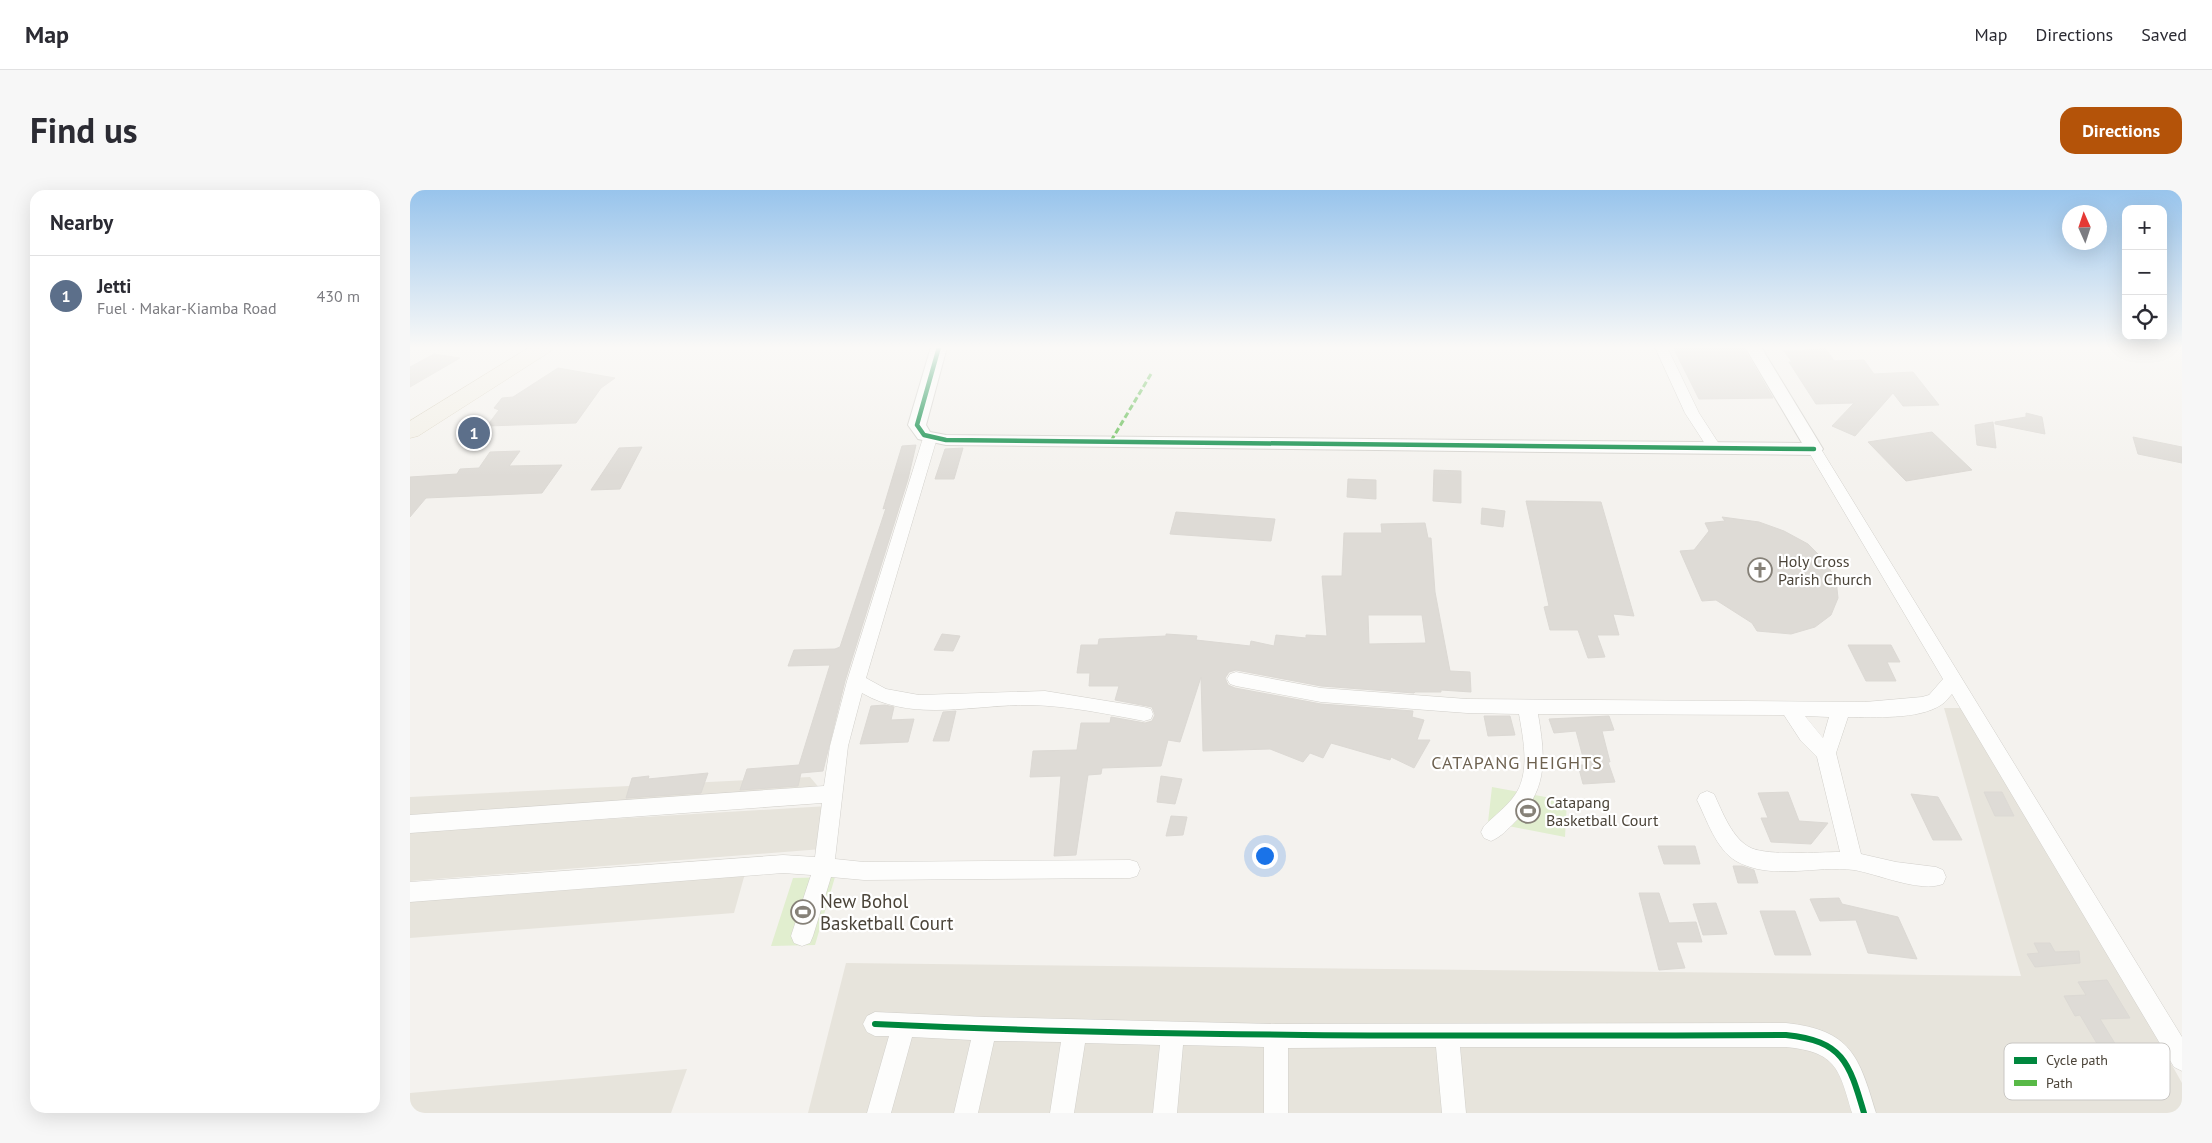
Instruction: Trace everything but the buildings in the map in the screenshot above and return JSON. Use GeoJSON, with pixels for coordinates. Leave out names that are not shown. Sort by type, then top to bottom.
{"type":"FeatureCollection","features":[{"type":"Feature","properties":{"kind":"main road"},"geometry":{"type":"LineString","coordinates":[[410,431],[475,390]]}},
{"type":"Feature","properties":{"kind":"street"},"geometry":{"type":"LineString","coordinates":[[927,390],[917,425],[921,434],[930,438],[1814,449]]}},
{"type":"Feature","properties":{"kind":"street"},"geometry":{"type":"LineString","coordinates":[[1681,390],[1692,413],[1714,447]]}},
{"type":"Feature","properties":{"kind":"street"},"geometry":{"type":"LineString","coordinates":[[1779,390],[2182,1059]]}},
{"type":"Feature","properties":{"kind":"street"},"geometry":{"type":"LineString","coordinates":[[802,936],[824,867],[839,746],[856,681],[930,438]]}},
{"type":"Feature","properties":{"kind":"street"},"geometry":{"type":"LineString","coordinates":[[1236,678],[1321,695],[1467,706],[1789,708],[1840,711],[1922,705],[1935,700],[1953,680]]}},
{"type":"Feature","properties":{"kind":"street"},"geometry":{"type":"LineString","coordinates":[[856,681],[882,695],[917,702],[940,703],[1031,698],[1086,703],[1144,714]]}},
{"type":"Feature","properties":{"kind":"street"},"geometry":{"type":"LineString","coordinates":[[1491,832],[1514,810],[1529,788],[1533,742],[1527,706]]}},
{"type":"Feature","properties":{"kind":"street"},"geometry":{"type":"LineString","coordinates":[[1789,708],[1803,730],[1826,753],[1853,861]]}},
{"type":"Feature","properties":{"kind":"street"},"geometry":{"type":"LineString","coordinates":[[1826,753],[1834,734],[1840,711]]}},
{"type":"Feature","properties":{"kind":"street"},"geometry":{"type":"LineString","coordinates":[[410,824],[834,794]]}},
{"type":"Feature","properties":{"kind":"street"},"geometry":{"type":"LineString","coordinates":[[1707,800],[1721,828],[1735,847],[1744,855],[1759,860],[1853,861],[1896,872],[1936,877]]}},
{"type":"Feature","properties":{"kind":"street"},"geometry":{"type":"LineString","coordinates":[[410,892],[783,864],[864,871],[1130,869]]}},
{"type":"Feature","properties":{"kind":"street"},"geometry":{"type":"LineString","coordinates":[[875,1024],[1075,1032],[1276,1036],[1786,1035],[1815,1039],[1835,1050],[1848,1065],[1864,1113]]}},
{"type":"Feature","properties":{"kind":"street"},"geometry":{"type":"LineString","coordinates":[[879,1113],[904,1024]]}},
{"type":"Feature","properties":{"kind":"street"},"geometry":{"type":"LineString","coordinates":[[966,1113],[985,1029]]}},
{"type":"Feature","properties":{"kind":"street"},"geometry":{"type":"LineString","coordinates":[[1062,1113],[1075,1032]]}},
{"type":"Feature","properties":{"kind":"street"},"geometry":{"type":"LineString","coordinates":[[1165,1113],[1173,1033]]}},
{"type":"Feature","properties":{"kind":"street"},"geometry":{"type":"LineString","coordinates":[[1447,1035],[1454,1113]]}},
{"type":"Feature","properties":{"kind":"street"},"geometry":{"type":"LineString","coordinates":[[1276,1036],[1276,1113]]}},
{"type":"Feature","properties":{"kind":"shaded area"},"geometry":{"type":"Polygon","coordinates":[[[1944,708],[1971,708],[2159,1043],[2004,1043],[2004,1100],[2170,1100],[2170,1062],[2182,1083],[2182,1113],[808,1113],[846,963],[2021,976],[1944,708]]]}},
{"type":"Feature","properties":{"kind":"shaded area"},"geometry":{"type":"Polygon","coordinates":[[[810,777],[821,790],[410,815],[410,797],[810,777]]]}},
{"type":"Feature","properties":{"kind":"shaded area"},"geometry":{"type":"Polygon","coordinates":[[[828,806],[822,849],[410,881],[410,831],[828,806]]]}},
{"type":"Feature","properties":{"kind":"shaded area"},"geometry":{"type":"Polygon","coordinates":[[[746,870],[734,913],[410,938],[410,895],[746,870]]]}},
{"type":"Feature","properties":{"kind":"shaded area"},"geometry":{"type":"Polygon","coordinates":[[[687,1069],[671,1113],[410,1113],[410,1093],[687,1069]]]}},
{"type":"Feature","properties":{"kind":"green space","name":"Catapang Basketball Court"},"geometry":{"type":"Polygon","coordinates":[[[1492,787],[1567,801],[1565,837],[1488,822],[1492,787]]]}},
{"type":"Feature","properties":{"kind":"green space","name":"New Bohol Basketball Court"},"geometry":{"type":"Polygon","coordinates":[[[835,877],[815,945],[771,946],[793,878],[835,877]]]}},
{"type":"Feature","properties":{"kind":"marked path"},"geometry":{"type":"LineString","coordinates":[[1111,441],[1141,390]]}},
{"type":"Feature","properties":{"kind":"cycle path"},"geometry":{"type":"LineString","coordinates":[[927,390],[917,425],[924,435],[946,440],[1814,449]]}},
{"type":"Feature","properties":{"kind":"cycle path"},"geometry":{"type":"LineString","coordinates":[[875,1024],[985,1029],[1276,1036],[1786,1035],[1813,1039],[1825,1043],[1834,1050],[1848,1068],[1864,1113]]}},
{"type":"Feature","properties":{"kind":"place","name":"Jetti"},"geometry":{"type":"Point","coordinates":[474,433]}},
{"type":"Feature","properties":{"kind":"place","name":"Holy Cross Parish Church"},"geometry":{"type":"Point","coordinates":[1760,570]}},
{"type":"Feature","properties":{"kind":"place","name":"Catapang Basketball Court"},"geometry":{"type":"Point","coordinates":[1528,811]}},
{"type":"Feature","properties":{"kind":"place","name":"New Bohol Basketball Court"},"geometry":{"type":"Point","coordinates":[803,912]}},
{"type":"Feature","properties":{"kind":"district","name":"CATAPANG HEIGHTS"},"geometry":{"type":"Point","coordinates":[1517,763]}}]}
